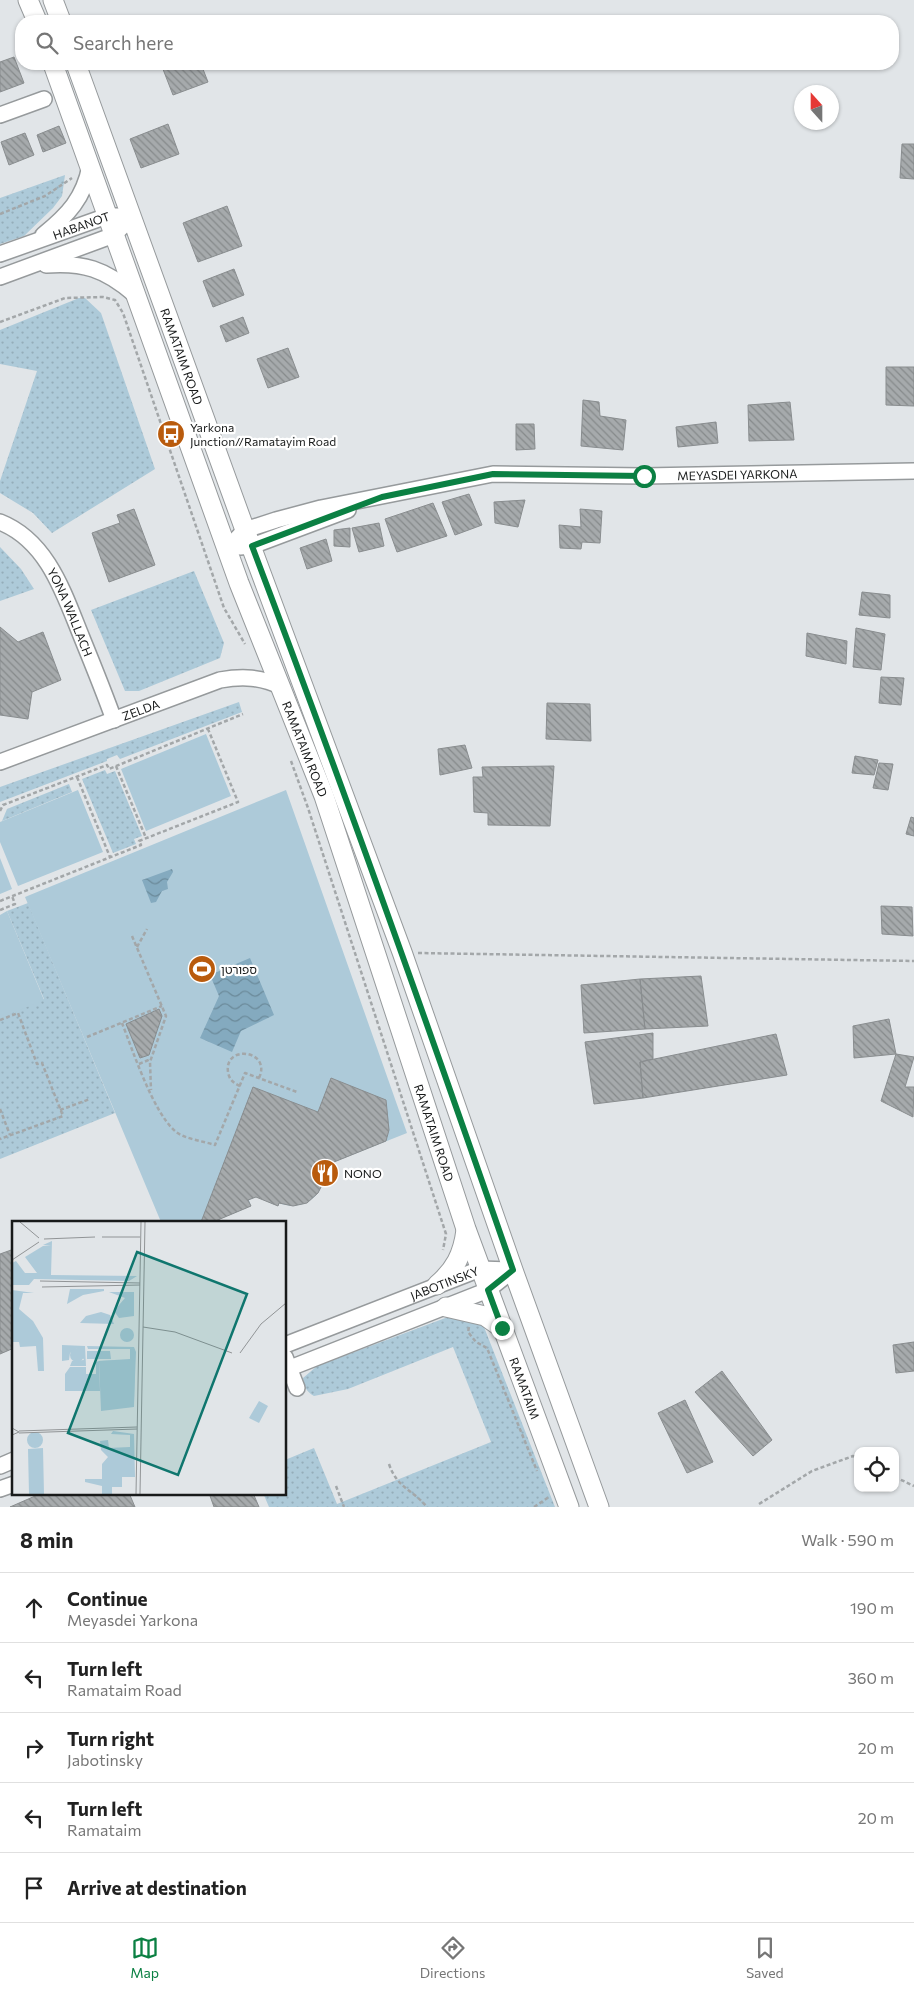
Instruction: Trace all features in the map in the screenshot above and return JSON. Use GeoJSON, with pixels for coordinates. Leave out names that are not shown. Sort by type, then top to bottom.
{"type":"FeatureCollection","features":[{"type":"Feature","properties":{"kind":"main road"},"geometry":{"type":"LineString","coordinates":[[28,0],[34,15]]}},
{"type":"Feature","properties":{"kind":"main road"},"geometry":{"type":"LineString","coordinates":[[53,0],[59,15]]}},
{"type":"Feature","properties":{"kind":"main road","name":"RAMATAIM ROAD"},"geometry":{"type":"LineString","coordinates":[[55,70],[227,549],[324,796],[480,1270]]}},
{"type":"Feature","properties":{"kind":"main road","name":"RAMATAIM ROAD"},"geometry":{"type":"LineString","coordinates":[[78,70],[248,538],[322,732],[402,952],[513,1270]]}},
{"type":"Feature","properties":{"kind":"main road"},"geometry":{"type":"LineString","coordinates":[[437,1285],[452,1270],[459,1259],[464,1246],[466,1229]]}},
{"type":"Feature","properties":{"kind":"main road","name":"RAMATAIM"},"geometry":{"type":"LineString","coordinates":[[480,1270],[569,1507]]}},
{"type":"Feature","properties":{"kind":"main road"},"geometry":{"type":"LineString","coordinates":[[513,1270],[599,1507]]}},
{"type":"Feature","properties":{"kind":"main road"},"geometry":{"type":"LineString","coordinates":[[446,1307],[485,1316],[502,1328]]}},
{"type":"Feature","properties":{"kind":"street"},"geometry":{"type":"LineString","coordinates":[[0,115],[44,99]]}},
{"type":"Feature","properties":{"kind":"street","name":"HABANOT"},"geometry":{"type":"LineString","coordinates":[[34,242],[58,223],[75,204],[87,182],[90,166]]}},
{"type":"Feature","properties":{"kind":"street","name":"HABANOT"},"geometry":{"type":"LineString","coordinates":[[0,254],[107,216],[132,217]]}},
{"type":"Feature","properties":{"kind":"street","name":"HABANOT"},"geometry":{"type":"LineString","coordinates":[[0,277],[114,235],[132,217]]}},
{"type":"Feature","properties":{"kind":"street","name":"HABANOT"},"geometry":{"type":"LineString","coordinates":[[27,267],[77,264],[106,274],[120,282],[134,294]]}},
{"type":"Feature","properties":{"kind":"street","name":"MEYASDEI YARKONA"},"geometry":{"type":"LineString","coordinates":[[227,549],[248,538],[382,497],[493,474],[644,476],[914,471]]}},
{"type":"Feature","properties":{"kind":"street","name":"YONA WALLACH"},"geometry":{"type":"LineString","coordinates":[[0,522],[28,539],[49,563],[61,585],[114,720]]}},
{"type":"Feature","properties":{"kind":"street","name":"ZELDA"},"geometry":{"type":"LineString","coordinates":[[0,762],[220,680],[248,677],[266,680],[282,687]]}},
{"type":"Feature","properties":{"kind":"street","name":"JABOTINSKY"},"geometry":{"type":"LineString","coordinates":[[286,1345],[480,1270],[513,1270]]}},
{"type":"Feature","properties":{"kind":"street","name":"JABOTINSKY"},"geometry":{"type":"LineString","coordinates":[[286,1365],[488,1290],[513,1270]]}},
{"type":"Feature","properties":{"kind":"street"},"geometry":{"type":"LineString","coordinates":[[286,1365],[297,1388]]}},
{"type":"Feature","properties":{"kind":"street"},"geometry":{"type":"LineString","coordinates":[[0,1466],[12,1461]]}},
{"type":"Feature","properties":{"kind":"street"},"geometry":{"type":"LineString","coordinates":[[0,1489],[12,1485]]}},
{"type":"Feature","properties":{"kind":"path"},"geometry":{"type":"LineString","coordinates":[[0,214],[45,196],[90,166]]}},
{"type":"Feature","properties":{"kind":"path"},"geometry":{"type":"LineString","coordinates":[[0,322],[65,298],[103,297],[115,300],[123,313],[224,608],[243,641]]}},
{"type":"Feature","properties":{"kind":"path"},"geometry":{"type":"LineString","coordinates":[[0,811],[3,805],[107,765],[109,769],[243,714]]}},
{"type":"Feature","properties":{"kind":"path"},"geometry":{"type":"LineString","coordinates":[[0,901],[141,845],[139,841],[238,802],[208,729]]}},
{"type":"Feature","properties":{"kind":"path"},"geometry":{"type":"LineString","coordinates":[[289,756],[308,808],[446,1234],[443,1250],[459,1259]]}},
{"type":"Feature","properties":{"kind":"path"},"geometry":{"type":"LineString","coordinates":[[116,766],[146,839]]}},
{"type":"Feature","properties":{"kind":"path"},"geometry":{"type":"LineString","coordinates":[[77,777],[110,857]]}},
{"type":"Feature","properties":{"kind":"path"},"geometry":{"type":"LineString","coordinates":[[0,910],[15,904],[12,896]]}},
{"type":"Feature","properties":{"kind":"path"},"geometry":{"type":"LineString","coordinates":[[137,947],[147,929]]}},
{"type":"Feature","properties":{"kind":"path"},"geometry":{"type":"LineString","coordinates":[[132,936],[166,1016],[151,1059],[149,1071],[151,1094]]}},
{"type":"Feature","properties":{"kind":"path"},"geometry":{"type":"LineString","coordinates":[[402,952],[914,961]]}},
{"type":"Feature","properties":{"kind":"path"},"geometry":{"type":"LineString","coordinates":[[87,1037],[162,1006]]}},
{"type":"Feature","properties":{"kind":"path"},"geometry":{"type":"LineString","coordinates":[[0,1020],[18,1013],[37,1064],[42,1062],[62,1116],[0,1139]]}},
{"type":"Feature","properties":{"kind":"path"},"geometry":{"type":"LineString","coordinates":[[122,1023],[151,1094],[168,1124],[176,1132],[215,1145],[246,1073],[297,1092]]}},
{"type":"Feature","properties":{"kind":"path"},"geometry":{"type":"LineString","coordinates":[[240,1086],[231,1080],[227,1069],[236,1055],[247,1053],[256,1058],[261,1068],[259,1078]]}},
{"type":"Feature","properties":{"kind":"path"},"geometry":{"type":"LineString","coordinates":[[139,1064],[151,1059]]}},
{"type":"Feature","properties":{"kind":"path"},"geometry":{"type":"LineString","coordinates":[[60,1110],[90,1099]]}},
{"type":"Feature","properties":{"kind":"path"},"geometry":{"type":"LineString","coordinates":[[0,1109],[10,1135]]}},
{"type":"Feature","properties":{"kind":"path"},"geometry":{"type":"LineString","coordinates":[[471,1312],[468,1332],[476,1342],[487,1348],[537,1472]]}},
{"type":"Feature","properties":{"kind":"path"},"geometry":{"type":"LineString","coordinates":[[759,1504],[812,1470],[854,1456]]}},
{"type":"Feature","properties":{"kind":"path"},"geometry":{"type":"LineString","coordinates":[[389,1464],[394,1478],[421,1500],[426,1507]]}},
{"type":"Feature","properties":{"kind":"path"},"geometry":{"type":"LineString","coordinates":[[899,1479],[914,1486]]}},
{"type":"Feature","properties":{"kind":"path"},"geometry":{"type":"LineString","coordinates":[[336,1486],[344,1507]]}},
{"type":"Feature","properties":{"kind":"path"},"geometry":{"type":"LineString","coordinates":[[544,1489],[548,1498]]}},
{"type":"Feature","properties":{"kind":"shaded area"},"geometry":{"type":"Polygon","coordinates":[[[65,175],[62,196],[53,208],[24,236],[0,244],[0,198],[65,175]]]}},
{"type":"Feature","properties":{"kind":"shaded area"},"geometry":{"type":"Polygon","coordinates":[[[79,298],[85,298],[101,313],[155,469],[52,533],[33,513],[0,493],[0,481],[37,371],[0,364],[0,330],[79,298]]]}},
{"type":"Feature","properties":{"kind":"shaded area"},"geometry":{"type":"Polygon","coordinates":[[[0,547],[21,569],[34,589],[0,601],[0,547]]]}},
{"type":"Feature","properties":{"kind":"shaded area"},"geometry":{"type":"Polygon","coordinates":[[[194,571],[224,643],[220,658],[139,691],[125,691],[91,610],[194,571]]]}},
{"type":"Feature","properties":{"kind":"shaded area"},"geometry":{"type":"Polygon","coordinates":[[[239,702],[242,712],[120,759],[117,755],[107,759],[107,761],[0,802],[0,787],[239,702]]]}},
{"type":"Feature","properties":{"kind":"shaded area"},"geometry":{"type":"Polygon","coordinates":[[[206,734],[231,796],[146,831],[121,769],[206,734]]]}},
{"type":"Feature","properties":{"kind":"shaded area"},"geometry":{"type":"Polygon","coordinates":[[[105,770],[107,774],[115,771],[142,836],[134,839],[136,844],[113,853],[82,779],[105,770]]]}},
{"type":"Feature","properties":{"kind":"shaded area"},"geometry":{"type":"Polygon","coordinates":[[[69,784],[72,792],[2,821],[7,809],[69,784]]]}},
{"type":"Feature","properties":{"kind":"shaded area"},"geometry":{"type":"Polygon","coordinates":[[[78,790],[103,852],[18,886],[0,842],[0,822],[78,790]]]}},
{"type":"Feature","properties":{"kind":"shaded area","name":"ספורטן"},"geometry":{"type":"Polygon","coordinates":[[[286,790],[407,1133],[334,1162],[324,1186],[310,1201],[304,1204],[292,1206],[279,1203],[278,1206],[256,1197],[249,1200],[251,1206],[215,1221],[161,1221],[25,897],[286,790]]]}},
{"type":"Feature","properties":{"kind":"shaded area"},"geometry":{"type":"Polygon","coordinates":[[[0,858],[12,889],[0,894],[0,858]]]}},
{"type":"Feature","properties":{"kind":"shaded area"},"geometry":{"type":"Polygon","coordinates":[[[28,903],[115,1113],[0,1159],[0,1017],[44,999],[7,911],[28,903]]]}},
{"type":"Feature","properties":{"kind":"shaded area"},"geometry":{"type":"Polygon","coordinates":[[[7,911],[44,1000],[0,1018],[0,915],[7,911]]]}},
{"type":"Feature","properties":{"kind":"shaded area"},"geometry":{"type":"Polygon","coordinates":[[[448,1317],[477,1322],[484,1327],[555,1507],[269,1507],[263,1494],[286,1494],[286,1460],[314,1448],[337,1504],[491,1442],[453,1347],[348,1389],[314,1396],[308,1391],[303,1378],[317,1366],[448,1317]]]}},
{"type":"Feature","properties":{"kind":"water"},"geometry":{"type":"Polygon","coordinates":[[[172,869],[173,872],[167,882],[168,889],[162,891],[156,902],[151,903],[142,880],[172,869]]]}},
{"type":"Feature","properties":{"kind":"water"},"geometry":{"type":"Polygon","coordinates":[[[250,958],[274,1015],[241,1031],[232,1052],[200,1038],[219,996],[210,975],[250,958]]]}},
{"type":"Feature","properties":{"kind":"building"},"geometry":{"type":"Polygon","coordinates":[[[14,57],[15,70],[19,70],[24,83],[0,92],[0,62],[14,57]]]}},
{"type":"Feature","properties":{"kind":"building"},"geometry":{"type":"Polygon","coordinates":[[[163,70],[203,70],[208,82],[173,95],[163,70]]]}},
{"type":"Feature","properties":{"kind":"building"},"geometry":{"type":"Polygon","coordinates":[[[168,124],[179,154],[141,168],[130,139],[168,124]]]}},
{"type":"Feature","properties":{"kind":"building"},"geometry":{"type":"Polygon","coordinates":[[[59,126],[66,143],[43,152],[37,135],[59,126]]]}},
{"type":"Feature","properties":{"kind":"building"},"geometry":{"type":"Polygon","coordinates":[[[25,133],[34,155],[9,165],[1,142],[25,133]]]}},
{"type":"Feature","properties":{"kind":"building"},"geometry":{"type":"Polygon","coordinates":[[[902,144],[914,144],[914,179],[900,178],[902,144]]]}},
{"type":"Feature","properties":{"kind":"building"},"geometry":{"type":"Polygon","coordinates":[[[227,206],[242,246],[198,262],[183,223],[227,206]]]}},
{"type":"Feature","properties":{"kind":"building"},"geometry":{"type":"Polygon","coordinates":[[[234,269],[244,295],[213,307],[203,281],[234,269]]]}},
{"type":"Feature","properties":{"kind":"building"},"geometry":{"type":"Polygon","coordinates":[[[243,317],[249,333],[226,342],[220,326],[243,317]]]}},
{"type":"Feature","properties":{"kind":"building"},"geometry":{"type":"Polygon","coordinates":[[[288,348],[299,377],[268,388],[257,359],[288,348]]]}},
{"type":"Feature","properties":{"kind":"building"},"geometry":{"type":"Polygon","coordinates":[[[886,367],[914,367],[914,406],[886,405],[886,367]]]}},
{"type":"Feature","properties":{"kind":"building"},"geometry":{"type":"Polygon","coordinates":[[[583,400],[599,402],[600,416],[626,420],[623,450],[581,446],[583,400]]]}},
{"type":"Feature","properties":{"kind":"building"},"geometry":{"type":"Polygon","coordinates":[[[790,402],[794,440],[749,441],[748,405],[790,402]]]}},
{"type":"Feature","properties":{"kind":"building"},"geometry":{"type":"Polygon","coordinates":[[[716,422],[718,443],[678,447],[676,427],[716,422]]]}},
{"type":"Feature","properties":{"kind":"building"},"geometry":{"type":"Polygon","coordinates":[[[516,424],[534,424],[535,449],[516,450],[516,424]]]}},
{"type":"Feature","properties":{"kind":"building"},"geometry":{"type":"Polygon","coordinates":[[[469,494],[482,525],[455,535],[442,502],[469,494]]]}},
{"type":"Feature","properties":{"kind":"building"},"geometry":{"type":"Polygon","coordinates":[[[525,500],[518,527],[495,523],[494,502],[525,500]]]}},
{"type":"Feature","properties":{"kind":"building"},"geometry":{"type":"Polygon","coordinates":[[[433,503],[447,536],[397,552],[385,519],[433,503]]]}},
{"type":"Feature","properties":{"kind":"building"},"geometry":{"type":"Polygon","coordinates":[[[134,509],[155,565],[109,582],[92,533],[120,523],[117,515],[134,509]]]}},
{"type":"Feature","properties":{"kind":"building"},"geometry":{"type":"Polygon","coordinates":[[[580,509],[602,511],[600,543],[582,542],[581,549],[560,548],[559,525],[581,527],[580,509]]]}},
{"type":"Feature","properties":{"kind":"building"},"geometry":{"type":"Polygon","coordinates":[[[379,523],[384,546],[359,552],[352,528],[379,523]]]}},
{"type":"Feature","properties":{"kind":"building"},"geometry":{"type":"Polygon","coordinates":[[[350,528],[350,547],[334,546],[334,530],[350,528]]]}},
{"type":"Feature","properties":{"kind":"building"},"geometry":{"type":"Polygon","coordinates":[[[326,539],[332,561],[307,569],[300,548],[326,539]]]}},
{"type":"Feature","properties":{"kind":"building"},"geometry":{"type":"Polygon","coordinates":[[[862,592],[890,595],[890,618],[859,615],[862,592]]]}},
{"type":"Feature","properties":{"kind":"building"},"geometry":{"type":"Polygon","coordinates":[[[0,627],[18,642],[43,632],[61,680],[32,692],[28,719],[0,715],[0,627]]]}},
{"type":"Feature","properties":{"kind":"building"},"geometry":{"type":"Polygon","coordinates":[[[856,628],[885,634],[881,670],[853,667],[856,628]]]}},
{"type":"Feature","properties":{"kind":"building"},"geometry":{"type":"Polygon","coordinates":[[[807,633],[847,641],[846,664],[806,656],[807,633]]]}},
{"type":"Feature","properties":{"kind":"building"},"geometry":{"type":"Polygon","coordinates":[[[881,677],[904,678],[901,705],[879,703],[881,677]]]}},
{"type":"Feature","properties":{"kind":"building"},"geometry":{"type":"Polygon","coordinates":[[[547,703],[590,704],[591,741],[546,739],[547,703]]]}},
{"type":"Feature","properties":{"kind":"building"},"geometry":{"type":"Polygon","coordinates":[[[465,745],[472,768],[440,775],[438,749],[465,745]]]}},
{"type":"Feature","properties":{"kind":"building"},"geometry":{"type":"Polygon","coordinates":[[[855,756],[878,760],[874,775],[852,773],[855,756]]]}},
{"type":"Feature","properties":{"kind":"building"},"geometry":{"type":"Polygon","coordinates":[[[879,763],[893,764],[888,790],[873,788],[879,763]]]}},
{"type":"Feature","properties":{"kind":"building"},"geometry":{"type":"Polygon","coordinates":[[[554,766],[550,826],[488,825],[488,813],[474,812],[473,777],[483,777],[482,767],[554,766]]]}},
{"type":"Feature","properties":{"kind":"building"},"geometry":{"type":"Polygon","coordinates":[[[911,817],[914,818],[914,836],[906,834],[911,817]]]}},
{"type":"Feature","properties":{"kind":"building"},"geometry":{"type":"Polygon","coordinates":[[[881,906],[912,907],[913,936],[882,934],[881,906]]]}},
{"type":"Feature","properties":{"kind":"building"},"geometry":{"type":"Polygon","coordinates":[[[701,976],[708,1026],[645,1029],[640,979],[701,976]]]}},
{"type":"Feature","properties":{"kind":"building"},"geometry":{"type":"Polygon","coordinates":[[[640,979],[645,1029],[584,1033],[581,985],[640,979]]]}},
{"type":"Feature","properties":{"kind":"building"},"geometry":{"type":"Polygon","coordinates":[[[159,1009],[162,1016],[149,1055],[140,1058],[126,1024],[159,1009]]]}},
{"type":"Feature","properties":{"kind":"building"},"geometry":{"type":"Polygon","coordinates":[[[889,1019],[896,1054],[854,1058],[853,1026],[889,1019]]]}},
{"type":"Feature","properties":{"kind":"building"},"geometry":{"type":"Polygon","coordinates":[[[653,1033],[653,1059],[640,1062],[643,1098],[594,1104],[585,1042],[653,1033]]]}},
{"type":"Feature","properties":{"kind":"building"},"geometry":{"type":"Polygon","coordinates":[[[776,1034],[787,1075],[643,1098],[640,1062],[776,1034]]]}},
{"type":"Feature","properties":{"kind":"building"},"geometry":{"type":"Polygon","coordinates":[[[896,1054],[914,1057],[905,1087],[914,1087],[913,1117],[881,1101],[896,1054]]]}},
{"type":"Feature","properties":{"kind":"building"},"geometry":{"type":"Polygon","coordinates":[[[331,1078],[386,1100],[389,1130],[386,1141],[334,1162],[324,1186],[322,1185],[318,1193],[307,1203],[293,1206],[279,1203],[278,1206],[256,1197],[248,1200],[251,1206],[215,1221],[201,1221],[253,1087],[318,1112],[331,1078]]]}},
{"type":"Feature","properties":{"kind":"building"},"geometry":{"type":"Polygon","coordinates":[[[12,1250],[12,1349],[0,1354],[0,1254],[12,1250]]]}},
{"type":"Feature","properties":{"kind":"building"},"geometry":{"type":"Polygon","coordinates":[[[914,1342],[914,1371],[896,1373],[893,1345],[914,1342]]]}},
{"type":"Feature","properties":{"kind":"building"},"geometry":{"type":"Polygon","coordinates":[[[722,1371],[772,1440],[753,1456],[695,1392],[722,1371]]]}},
{"type":"Feature","properties":{"kind":"building"},"geometry":{"type":"Polygon","coordinates":[[[685,1400],[713,1462],[687,1473],[658,1413],[685,1400]]]}},
{"type":"Feature","properties":{"kind":"building"},"geometry":{"type":"Polygon","coordinates":[[[40,1494],[129,1494],[135,1507],[10,1507],[40,1494]]]}},
{"type":"Feature","properties":{"kind":"building"},"geometry":{"type":"Polygon","coordinates":[[[209,1494],[253,1494],[259,1507],[214,1507],[209,1494]]]}},
{"type":"Feature","properties":{"kind":"place","name":"Yarkona Junction//Ramatayim Road"},"geometry":{"type":"Point","coordinates":[171,434]}},
{"type":"Feature","properties":{"kind":"place","name":"ספורטן"},"geometry":{"type":"Point","coordinates":[202,969]}},
{"type":"Feature","properties":{"kind":"place","name":"NONO"},"geometry":{"type":"Point","coordinates":[325,1173]}},
{"type":"Feature","properties":{"kind":"route"},"geometry":{"type":"LineString","coordinates":[[502,1328],[488,1290],[513,1270],[402,952],[252,546],[382,497],[493,474],[644,476]]}}]}
